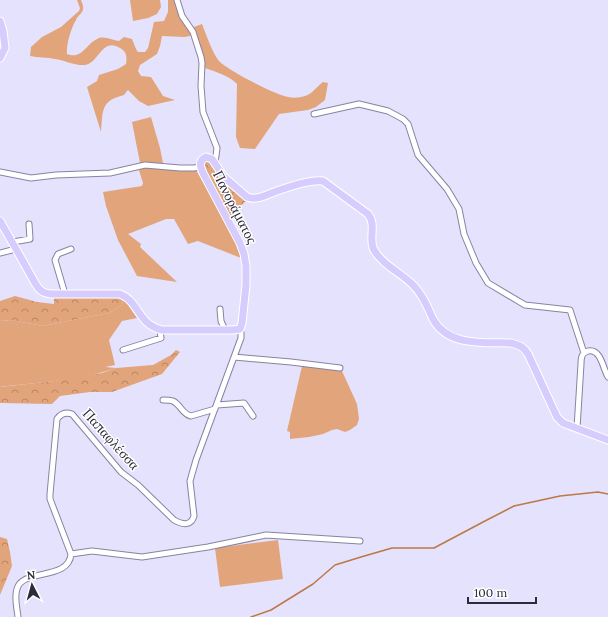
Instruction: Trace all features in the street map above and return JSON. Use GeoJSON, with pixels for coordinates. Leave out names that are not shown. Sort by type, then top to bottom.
{"type":"FeatureCollection","features":[{"type":"Feature","properties":{"kind":"main road"},"geometry":{"type":"LineString","coordinates":[[0,21],[4,36],[5,48],[0,58]]}},
{"type":"Feature","properties":{"kind":"main road","name":"Πανοράματος"},"geometry":{"type":"LineString","coordinates":[[240,329],[246,285],[246,266],[244,254],[240,243],[200,167],[202,160],[206,158],[212,159],[224,177],[247,197],[251,198],[261,197],[310,181],[323,181],[370,217],[372,228],[371,242],[374,250],[378,256],[412,283],[424,298],[434,321],[438,326],[448,334],[460,340],[511,343],[522,347],[528,354],[557,417],[563,423],[577,428]]}},
{"type":"Feature","properties":{"kind":"main road"},"geometry":{"type":"LineString","coordinates":[[0,221],[15,245],[39,290],[46,293],[116,293],[123,295],[131,301],[147,323],[160,330],[240,329]]}},
{"type":"Feature","properties":{"kind":"main road"},"geometry":{"type":"LineString","coordinates":[[577,428],[608,440]]}},
{"type":"Feature","properties":{"kind":"street"},"geometry":{"type":"LineString","coordinates":[[177,0],[182,16],[193,32],[202,57],[203,112],[217,148],[214,163]]}},
{"type":"Feature","properties":{"kind":"street"},"geometry":{"type":"LineString","coordinates":[[314,114],[359,104],[388,111],[403,119],[408,124],[418,155],[447,189],[459,209],[464,234],[476,263],[488,283],[525,305],[570,310],[584,353],[581,364],[577,428]]}},
{"type":"Feature","properties":{"kind":"street"},"geometry":{"type":"LineString","coordinates":[[0,172],[31,178],[56,175],[110,173],[145,165],[180,168],[200,167]]}},
{"type":"Feature","properties":{"kind":"street"},"geometry":{"type":"LineString","coordinates":[[0,253],[30,239],[29,224]]}},
{"type":"Feature","properties":{"kind":"street"},"geometry":{"type":"LineString","coordinates":[[65,294],[55,260],[58,254],[71,249]]}},
{"type":"Feature","properties":{"kind":"street"},"geometry":{"type":"LineString","coordinates":[[220,309],[221,321],[225,330]]}},
{"type":"Feature","properties":{"kind":"street","name":"Παπαφλέσσα"},"geometry":{"type":"LineString","coordinates":[[71,554],[50,499],[59,416],[65,413],[72,414],[121,472],[138,485],[174,520],[184,524],[191,522],[194,518],[194,513],[190,477],[241,338],[240,329]]}},
{"type":"Feature","properties":{"kind":"street"},"geometry":{"type":"LineString","coordinates":[[123,350],[161,338],[160,330]]}},
{"type":"Feature","properties":{"kind":"street"},"geometry":{"type":"LineString","coordinates":[[584,353],[588,351],[595,352],[598,355],[608,377]]}},
{"type":"Feature","properties":{"kind":"street"},"geometry":{"type":"LineString","coordinates":[[234,357],[340,368]]}},
{"type":"Feature","properties":{"kind":"street"},"geometry":{"type":"LineString","coordinates":[[163,400],[174,402],[184,413],[192,416],[216,407],[244,403],[253,416]]}},
{"type":"Feature","properties":{"kind":"street"},"geometry":{"type":"LineString","coordinates":[[18,617],[16,594],[19,583],[27,578],[61,568],[70,561],[71,554],[92,551],[142,557],[208,547],[266,534],[360,541]]}},
{"type":"Feature","properties":{"kind":"green space"},"geometry":{"type":"Polygon","coordinates":[[[77,0],[81,0],[83,8],[82,12],[74,23],[68,41],[67,54],[72,55],[76,55],[84,51],[93,41],[102,37],[119,41],[124,37],[132,39],[138,52],[145,52],[148,48],[154,22],[164,21],[168,12],[168,0],[175,0],[191,34],[190,36],[162,36],[157,54],[140,65],[138,71],[141,76],[151,77],[163,96],[175,100],[148,106],[139,101],[128,90],[124,95],[111,100],[104,108],[101,132],[87,87],[97,81],[99,75],[118,69],[126,64],[124,51],[114,45],[109,46],[105,48],[94,60],[85,65],[78,65],[52,58],[30,56],[31,47],[42,37],[61,27],[79,11],[80,8],[77,0]]]}},
{"type":"Feature","properties":{"kind":"green space"},"geometry":{"type":"Polygon","coordinates":[[[130,0],[160,0],[161,7],[157,14],[148,18],[133,21],[130,0]]]}},
{"type":"Feature","properties":{"kind":"green space"},"geometry":{"type":"Polygon","coordinates":[[[202,24],[217,59],[233,71],[263,87],[291,98],[304,96],[323,82],[328,83],[325,100],[316,107],[308,110],[279,114],[255,149],[240,148],[236,137],[237,84],[227,76],[205,68],[192,29],[202,24]]]}},
{"type":"Feature","properties":{"kind":"green space"},"geometry":{"type":"Polygon","coordinates":[[[151,117],[163,163],[140,163],[132,122],[151,117]]]}},
{"type":"Feature","properties":{"kind":"green space"},"geometry":{"type":"Polygon","coordinates":[[[207,160],[247,200],[229,217],[207,176],[202,161],[207,160]]]}},
{"type":"Feature","properties":{"kind":"green space"},"geometry":{"type":"Polygon","coordinates":[[[138,167],[196,170],[215,202],[239,249],[241,258],[198,241],[188,244],[174,219],[166,219],[128,234],[141,244],[140,247],[177,282],[137,276],[118,240],[106,206],[103,192],[142,186],[143,183],[138,167]]]}},
{"type":"Feature","properties":{"kind":"green space"},"geometry":{"type":"Polygon","coordinates":[[[15,296],[37,302],[54,304],[54,297],[112,297],[123,300],[122,305],[109,313],[43,326],[11,320],[0,321],[0,301],[15,296]]]}},
{"type":"Feature","properties":{"kind":"green space"},"geometry":{"type":"Polygon","coordinates":[[[123,300],[137,318],[122,321],[109,340],[115,365],[105,367],[116,368],[88,376],[0,387],[0,321],[11,320],[43,326],[109,313],[122,305],[123,300]]]}},
{"type":"Feature","properties":{"kind":"green space"},"geometry":{"type":"Polygon","coordinates":[[[176,350],[180,352],[162,374],[112,392],[90,392],[60,396],[52,404],[0,403],[0,387],[54,381],[102,373],[116,368],[153,365],[171,355],[176,350]]]}},
{"type":"Feature","properties":{"kind":"green space"},"geometry":{"type":"Polygon","coordinates":[[[302,366],[342,371],[357,404],[359,419],[357,425],[345,432],[337,429],[309,437],[290,439],[290,432],[287,431],[302,366]]]}},
{"type":"Feature","properties":{"kind":"green space"},"geometry":{"type":"Polygon","coordinates":[[[0,537],[7,539],[12,566],[0,595],[0,537]]]}},
{"type":"Feature","properties":{"kind":"green space"},"geometry":{"type":"Polygon","coordinates":[[[278,540],[283,579],[220,587],[215,548],[278,540]]]}},
{"type":"Feature","properties":{"kind":"waterway"},"geometry":{"type":"LineString","coordinates":[[251,617],[271,610],[313,584],[335,565],[392,548],[434,548],[514,506],[560,496],[598,492],[608,494]]}}]}
